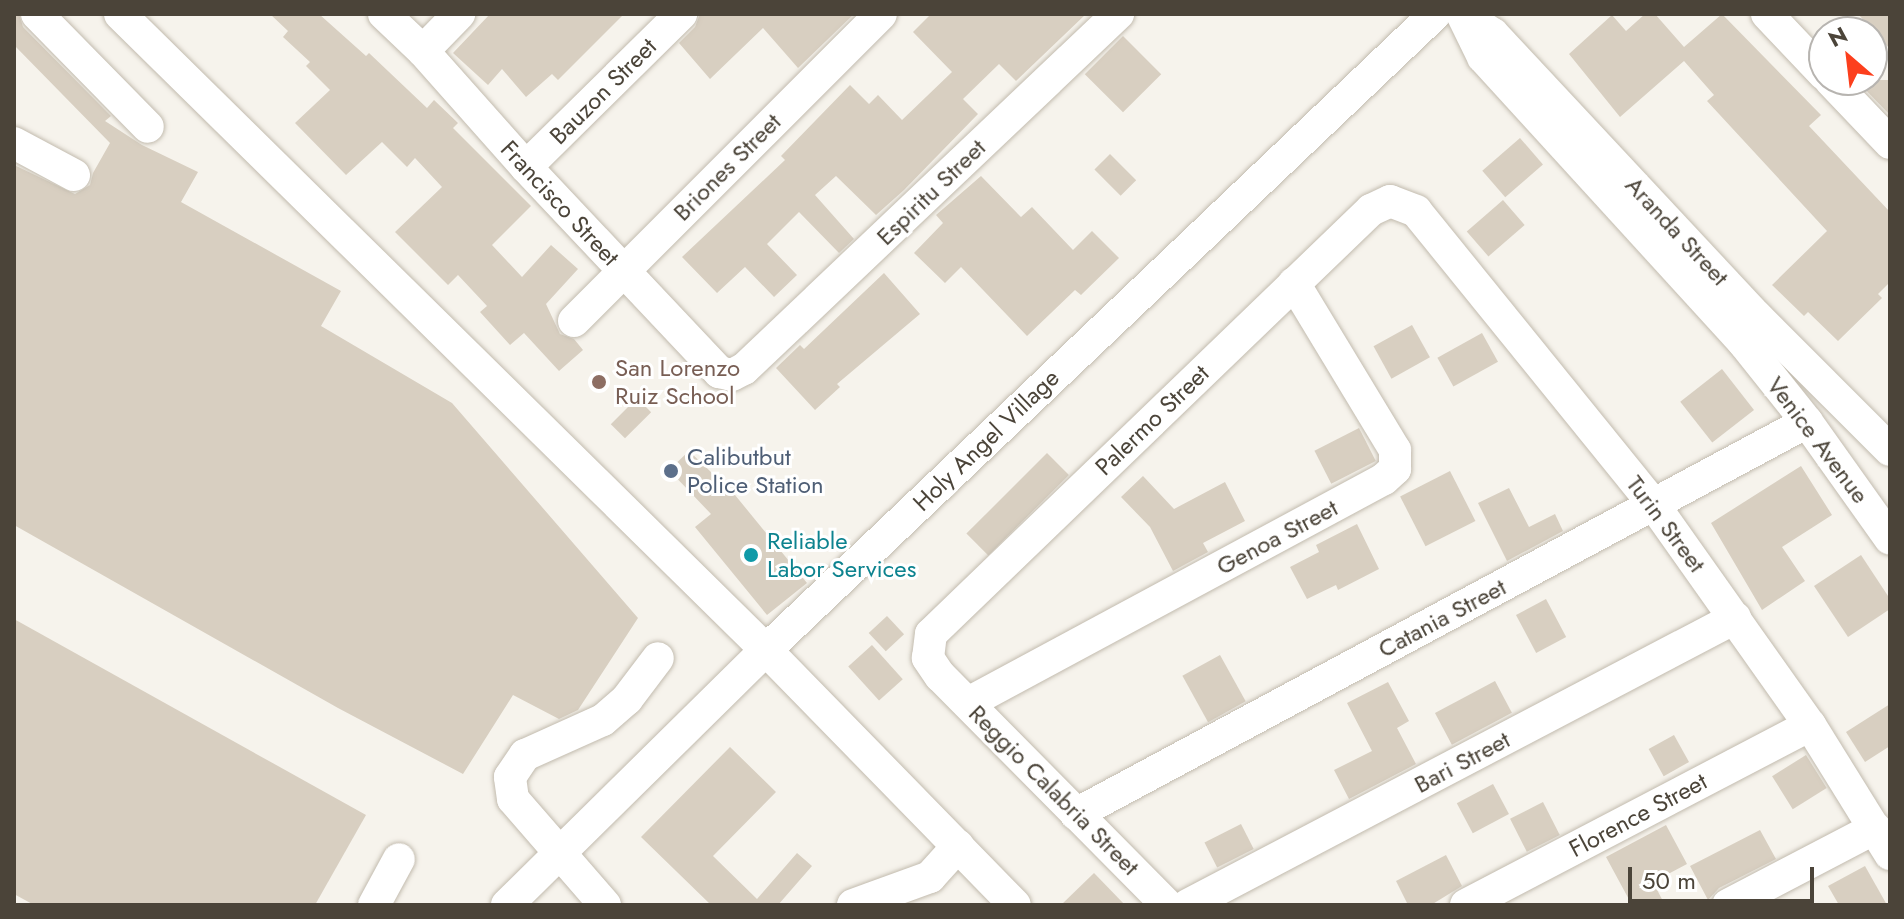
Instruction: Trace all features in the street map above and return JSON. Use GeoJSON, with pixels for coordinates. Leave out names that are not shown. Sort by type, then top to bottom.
{"type":"FeatureCollection","features":[{"type":"Feature","properties":{"kind":"street"},"geometry":{"type":"LineString","coordinates":[[37,14],[148,127]]}},
{"type":"Feature","properties":{"kind":"street"},"geometry":{"type":"LineString","coordinates":[[120,14],[766,650],[1015,905]]}},
{"type":"Feature","properties":{"kind":"street","name":"Francisco Street"},"geometry":{"type":"LineString","coordinates":[[384,14],[423,51],[526,167],[719,372],[732,375],[744,369]]}},
{"type":"Feature","properties":{"kind":"street"},"geometry":{"type":"LineString","coordinates":[[423,51],[459,14]]}},
{"type":"Feature","properties":{"kind":"street","name":"Bauzon Street"},"geometry":{"type":"LineString","coordinates":[[526,167],[681,14]]}},
{"type":"Feature","properties":{"kind":"street","name":"Briones Street"},"geometry":{"type":"LineString","coordinates":[[574,321],[881,14]]}},
{"type":"Feature","properties":{"kind":"street","name":"Espiritu Street"},"geometry":{"type":"LineString","coordinates":[[744,369],[1118,14]]}},
{"type":"Feature","properties":{"kind":"street","name":"Holy Angel Village"},"geometry":{"type":"LineString","coordinates":[[507,905],[766,650],[1435,14]]}},
{"type":"Feature","properties":{"kind":"street","name":"Aranda Street"},"geometry":{"type":"LineString","coordinates":[[1744,343],[1483,57],[1462,14],[1493,34],[1821,383],[1890,450]]}},
{"type":"Feature","properties":{"kind":"street"},"geometry":{"type":"LineString","coordinates":[[1767,14],[1808,57]]}},
{"type":"Feature","properties":{"kind":"street"},"geometry":{"type":"LineString","coordinates":[[1845,96],[1890,143]]}},
{"type":"Feature","properties":{"kind":"street"},"geometry":{"type":"LineString","coordinates":[[14,143],[74,175]]}},
{"type":"Feature","properties":{"kind":"street","name":"Palermo Street"},"geometry":{"type":"LineString","coordinates":[[940,676],[928,658],[931,634],[1371,210],[1390,201],[1416,211]]}},
{"type":"Feature","properties":{"kind":"street","name":"Turin Street"},"geometry":{"type":"LineString","coordinates":[[1416,211],[1654,505],[1810,725],[1882,841]]}},
{"type":"Feature","properties":{"kind":"street","name":"Genoa Street"},"geometry":{"type":"LineString","coordinates":[[968,703],[1384,479],[1395,469],[1395,450],[1294,283]]}},
{"type":"Feature","properties":{"kind":"street","name":"Venice Avenue"},"geometry":{"type":"LineString","coordinates":[[1744,343],[1807,422],[1890,539]]}},
{"type":"Feature","properties":{"kind":"street"},"geometry":{"type":"LineString","coordinates":[[1807,422],[1821,383]]}},
{"type":"Feature","properties":{"kind":"street","name":"Catania Street"},"geometry":{"type":"LineString","coordinates":[[1076,814],[1807,422]]}},
{"type":"Feature","properties":{"kind":"street","name":"Bari Street"},"geometry":{"type":"LineString","coordinates":[[1188,905],[1735,618]]}},
{"type":"Feature","properties":{"kind":"street"},"geometry":{"type":"LineString","coordinates":[[605,905],[513,799],[510,777],[525,755],[603,720],[627,699],[658,658]]}},
{"type":"Feature","properties":{"kind":"street","name":"Reggio Calabria Street"},"geometry":{"type":"LineString","coordinates":[[940,676],[1167,905]]}},
{"type":"Feature","properties":{"kind":"street","name":"Florence Street"},"geometry":{"type":"LineString","coordinates":[[1466,905],[1810,725]]}},
{"type":"Feature","properties":{"kind":"street"},"geometry":{"type":"LineString","coordinates":[[1728,905],[1882,841]]}},
{"type":"Feature","properties":{"kind":"street"},"geometry":{"type":"LineString","coordinates":[[853,905],[930,877],[958,846]]}},
{"type":"Feature","properties":{"kind":"street"},"geometry":{"type":"LineString","coordinates":[[374,905],[399,859]]}},
{"type":"Feature","properties":{"kind":"building"},"geometry":{"type":"Polygon","coordinates":[[[14,14],[19,14],[23,27],[111,116],[105,121],[142,145],[198,172],[181,202],[341,291],[321,326],[452,403],[638,618],[578,710],[559,719],[513,695],[463,774],[338,708],[14,525],[14,165],[75,194],[90,185],[93,173],[110,143],[14,45],[14,14]]]}},
{"type":"Feature","properties":{"kind":"building"},"geometry":{"type":"Polygon","coordinates":[[[270,14],[319,14],[366,56],[369,53],[427,108],[434,100],[458,123],[453,128],[531,206],[492,245],[522,277],[551,245],[578,269],[546,304],[560,334],[574,339],[583,350],[559,371],[524,333],[510,345],[480,312],[487,306],[458,275],[448,285],[395,232],[442,187],[415,158],[407,167],[382,142],[346,175],[295,123],[330,90],[306,66],[310,62],[283,37],[288,31],[270,14]]]}},
{"type":"Feature","properties":{"kind":"building"},"geometry":{"type":"Polygon","coordinates":[[[490,14],[624,14],[558,80],[552,74],[526,97],[502,69],[488,85],[453,53],[490,14]]]}},
{"type":"Feature","properties":{"kind":"building"},"geometry":{"type":"Polygon","coordinates":[[[700,14],[854,14],[798,68],[763,28],[710,79],[679,43],[695,27],[700,14]]]}},
{"type":"Feature","properties":{"kind":"building"},"geometry":{"type":"Polygon","coordinates":[[[931,14],[1086,14],[1016,81],[999,64],[963,99],[978,114],[876,215],[836,176],[815,195],[854,239],[839,253],[799,212],[767,244],[797,275],[774,297],[745,267],[717,293],[682,257],[785,160],[781,156],[850,85],[869,104],[878,95],[902,120],[952,72],[913,32],[931,14]]]}},
{"type":"Feature","properties":{"kind":"building"},"geometry":{"type":"Polygon","coordinates":[[[1645,14],[1655,14],[1684,47],[1722,14],[1821,115],[1809,126],[1890,212],[1890,282],[1878,294],[1882,298],[1838,341],[1808,312],[1804,316],[1772,285],[1827,231],[1707,101],[1714,95],[1684,61],[1620,117],[1569,54],[1612,15],[1626,31],[1645,14]]]}},
{"type":"Feature","properties":{"kind":"building"},"geometry":{"type":"Polygon","coordinates":[[[1858,14],[1890,14],[1890,49],[1888,16],[1858,14]]]}},
{"type":"Feature","properties":{"kind":"building"},"geometry":{"type":"Polygon","coordinates":[[[1123,36],[1161,74],[1123,112],[1085,74],[1123,36]]]}},
{"type":"Feature","properties":{"kind":"building"},"geometry":{"type":"Polygon","coordinates":[[[1888,80],[1890,80],[1890,115],[1872,96],[1888,96],[1888,80]]]}},
{"type":"Feature","properties":{"kind":"building"},"geometry":{"type":"Polygon","coordinates":[[[1520,138],[1543,164],[1505,197],[1482,171],[1520,138]]]}},
{"type":"Feature","properties":{"kind":"building"},"geometry":{"type":"Polygon","coordinates":[[[1110,154],[1136,180],[1121,196],[1094,170],[1110,154]]]}},
{"type":"Feature","properties":{"kind":"building"},"geometry":{"type":"Polygon","coordinates":[[[981,176],[1021,217],[1032,207],[1073,250],[1092,231],[1119,258],[1081,295],[1075,290],[1027,336],[961,267],[945,283],[914,253],[943,223],[936,215],[981,176]]]}},
{"type":"Feature","properties":{"kind":"building"},"geometry":{"type":"Polygon","coordinates":[[[1503,200],[1525,225],[1488,256],[1467,231],[1503,200]]]}},
{"type":"Feature","properties":{"kind":"building"},"geometry":{"type":"Polygon","coordinates":[[[884,273],[920,314],[837,384],[840,387],[815,410],[776,368],[800,345],[804,349],[884,273]]]}},
{"type":"Feature","properties":{"kind":"building"},"geometry":{"type":"Polygon","coordinates":[[[1412,325],[1430,357],[1391,379],[1374,346],[1412,325]]]}},
{"type":"Feature","properties":{"kind":"building"},"geometry":{"type":"Polygon","coordinates":[[[1482,333],[1498,362],[1453,387],[1437,358],[1482,333]]]}},
{"type":"Feature","properties":{"kind":"building"},"geometry":{"type":"Polygon","coordinates":[[[1722,369],[1754,410],[1712,443],[1680,402],[1722,369]]]}},
{"type":"Feature","properties":{"kind":"building"},"geometry":{"type":"Polygon","coordinates":[[[637,398],[651,412],[625,438],[611,424],[637,398]]]}},
{"type":"Feature","properties":{"kind":"building"},"geometry":{"type":"Polygon","coordinates":[[[1359,428],[1376,461],[1331,484],[1314,451],[1359,428]]]}},
{"type":"Feature","properties":{"kind":"building","name":"Reliable Labor Services"},"geometry":{"type":"Polygon","coordinates":[[[689,451],[735,495],[807,583],[767,615],[695,527],[711,514],[669,470],[689,451]]]}},
{"type":"Feature","properties":{"kind":"building"},"geometry":{"type":"Polygon","coordinates":[[[1047,453],[1069,475],[988,556],[966,534],[1047,453]]]}},
{"type":"Feature","properties":{"kind":"building"},"geometry":{"type":"Polygon","coordinates":[[[1801,466],[1832,515],[1782,547],[1805,581],[1762,610],[1711,523],[1801,466]]]}},
{"type":"Feature","properties":{"kind":"building"},"geometry":{"type":"Polygon","coordinates":[[[1450,471],[1475,521],[1426,546],[1400,496],[1450,471]]]}},
{"type":"Feature","properties":{"kind":"building"},"geometry":{"type":"Polygon","coordinates":[[[1143,476],[1174,509],[1225,482],[1245,521],[1203,543],[1208,552],[1173,571],[1150,527],[1121,497],[1143,476]]]}},
{"type":"Feature","properties":{"kind":"building"},"geometry":{"type":"Polygon","coordinates":[[[1509,488],[1529,527],[1555,514],[1563,531],[1507,561],[1478,503],[1509,488]]]}},
{"type":"Feature","properties":{"kind":"building"},"geometry":{"type":"Polygon","coordinates":[[[1357,524],[1379,569],[1338,590],[1336,585],[1307,599],[1290,567],[1319,552],[1316,545],[1357,524]]]}},
{"type":"Feature","properties":{"kind":"building"},"geometry":{"type":"Polygon","coordinates":[[[1861,555],[1890,599],[1890,609],[1848,637],[1814,586],[1861,555]]]}},
{"type":"Feature","properties":{"kind":"building"},"geometry":{"type":"Polygon","coordinates":[[[1546,599],[1566,637],[1536,653],[1516,615],[1546,599]]]}},
{"type":"Feature","properties":{"kind":"building"},"geometry":{"type":"Polygon","coordinates":[[[887,616],[904,634],[886,651],[869,633],[887,616]]]}},
{"type":"Feature","properties":{"kind":"building"},"geometry":{"type":"Polygon","coordinates":[[[14,619],[366,815],[315,905],[34,905],[14,894],[14,619]]]}},
{"type":"Feature","properties":{"kind":"building"},"geometry":{"type":"Polygon","coordinates":[[[872,645],[903,679],[879,701],[848,666],[872,645]]]}},
{"type":"Feature","properties":{"kind":"building"},"geometry":{"type":"Polygon","coordinates":[[[1220,655],[1246,701],[1208,722],[1182,676],[1220,655]]]}},
{"type":"Feature","properties":{"kind":"building"},"geometry":{"type":"Polygon","coordinates":[[[1495,681],[1512,713],[1452,745],[1435,713],[1495,681]]]}},
{"type":"Feature","properties":{"kind":"building"},"geometry":{"type":"Polygon","coordinates":[[[1388,682],[1409,721],[1397,728],[1416,764],[1349,799],[1334,770],[1372,751],[1347,703],[1388,682]]]}},
{"type":"Feature","properties":{"kind":"building"},"geometry":{"type":"Polygon","coordinates":[[[1890,704],[1890,746],[1865,762],[1846,732],[1890,704]]]}},
{"type":"Feature","properties":{"kind":"building"},"geometry":{"type":"Polygon","coordinates":[[[1674,735],[1689,762],[1664,776],[1649,749],[1674,735]]]}},
{"type":"Feature","properties":{"kind":"building"},"geometry":{"type":"Polygon","coordinates":[[[730,747],[776,792],[713,856],[757,899],[797,853],[812,866],[778,905],[711,905],[641,837],[730,747]]]}},
{"type":"Feature","properties":{"kind":"building"},"geometry":{"type":"Polygon","coordinates":[[[1806,755],[1827,788],[1793,809],[1772,776],[1806,755]]]}},
{"type":"Feature","properties":{"kind":"building"},"geometry":{"type":"Polygon","coordinates":[[[1493,784],[1509,814],[1473,833],[1457,803],[1493,784]]]}},
{"type":"Feature","properties":{"kind":"building"},"geometry":{"type":"Polygon","coordinates":[[[1543,802],[1560,835],[1527,852],[1510,819],[1543,802]]]}},
{"type":"Feature","properties":{"kind":"building"},"geometry":{"type":"Polygon","coordinates":[[[1241,824],[1254,849],[1217,868],[1204,843],[1241,824]]]}},
{"type":"Feature","properties":{"kind":"building"},"geometry":{"type":"Polygon","coordinates":[[[1666,825],[1687,864],[1653,882],[1665,905],[1632,905],[1606,857],[1666,825]]]}},
{"type":"Feature","properties":{"kind":"building"},"geometry":{"type":"Polygon","coordinates":[[[1760,830],[1776,859],[1719,888],[1708,900],[1690,866],[1760,830]]]}},
{"type":"Feature","properties":{"kind":"building"},"geometry":{"type":"Polygon","coordinates":[[[1446,855],[1462,886],[1431,905],[1408,905],[1396,881],[1446,855]]]}},
{"type":"Feature","properties":{"kind":"building"},"geometry":{"type":"Polygon","coordinates":[[[1865,866],[1887,905],[1839,905],[1828,886],[1865,866]]]}},
{"type":"Feature","properties":{"kind":"building"},"geometry":{"type":"Polygon","coordinates":[[[1094,873],[1125,905],[1061,905],[1094,873]]]}},
{"type":"Feature","properties":{"kind":"place","name":"San Lorenzo Ruiz School"},"geometry":{"type":"Point","coordinates":[599,382]}},
{"type":"Feature","properties":{"kind":"place","name":"Calibutbut Police Station"},"geometry":{"type":"Point","coordinates":[671,471]}},
{"type":"Feature","properties":{"kind":"place","name":"Reliable Labor Services"},"geometry":{"type":"Point","coordinates":[751,555]}}]}
